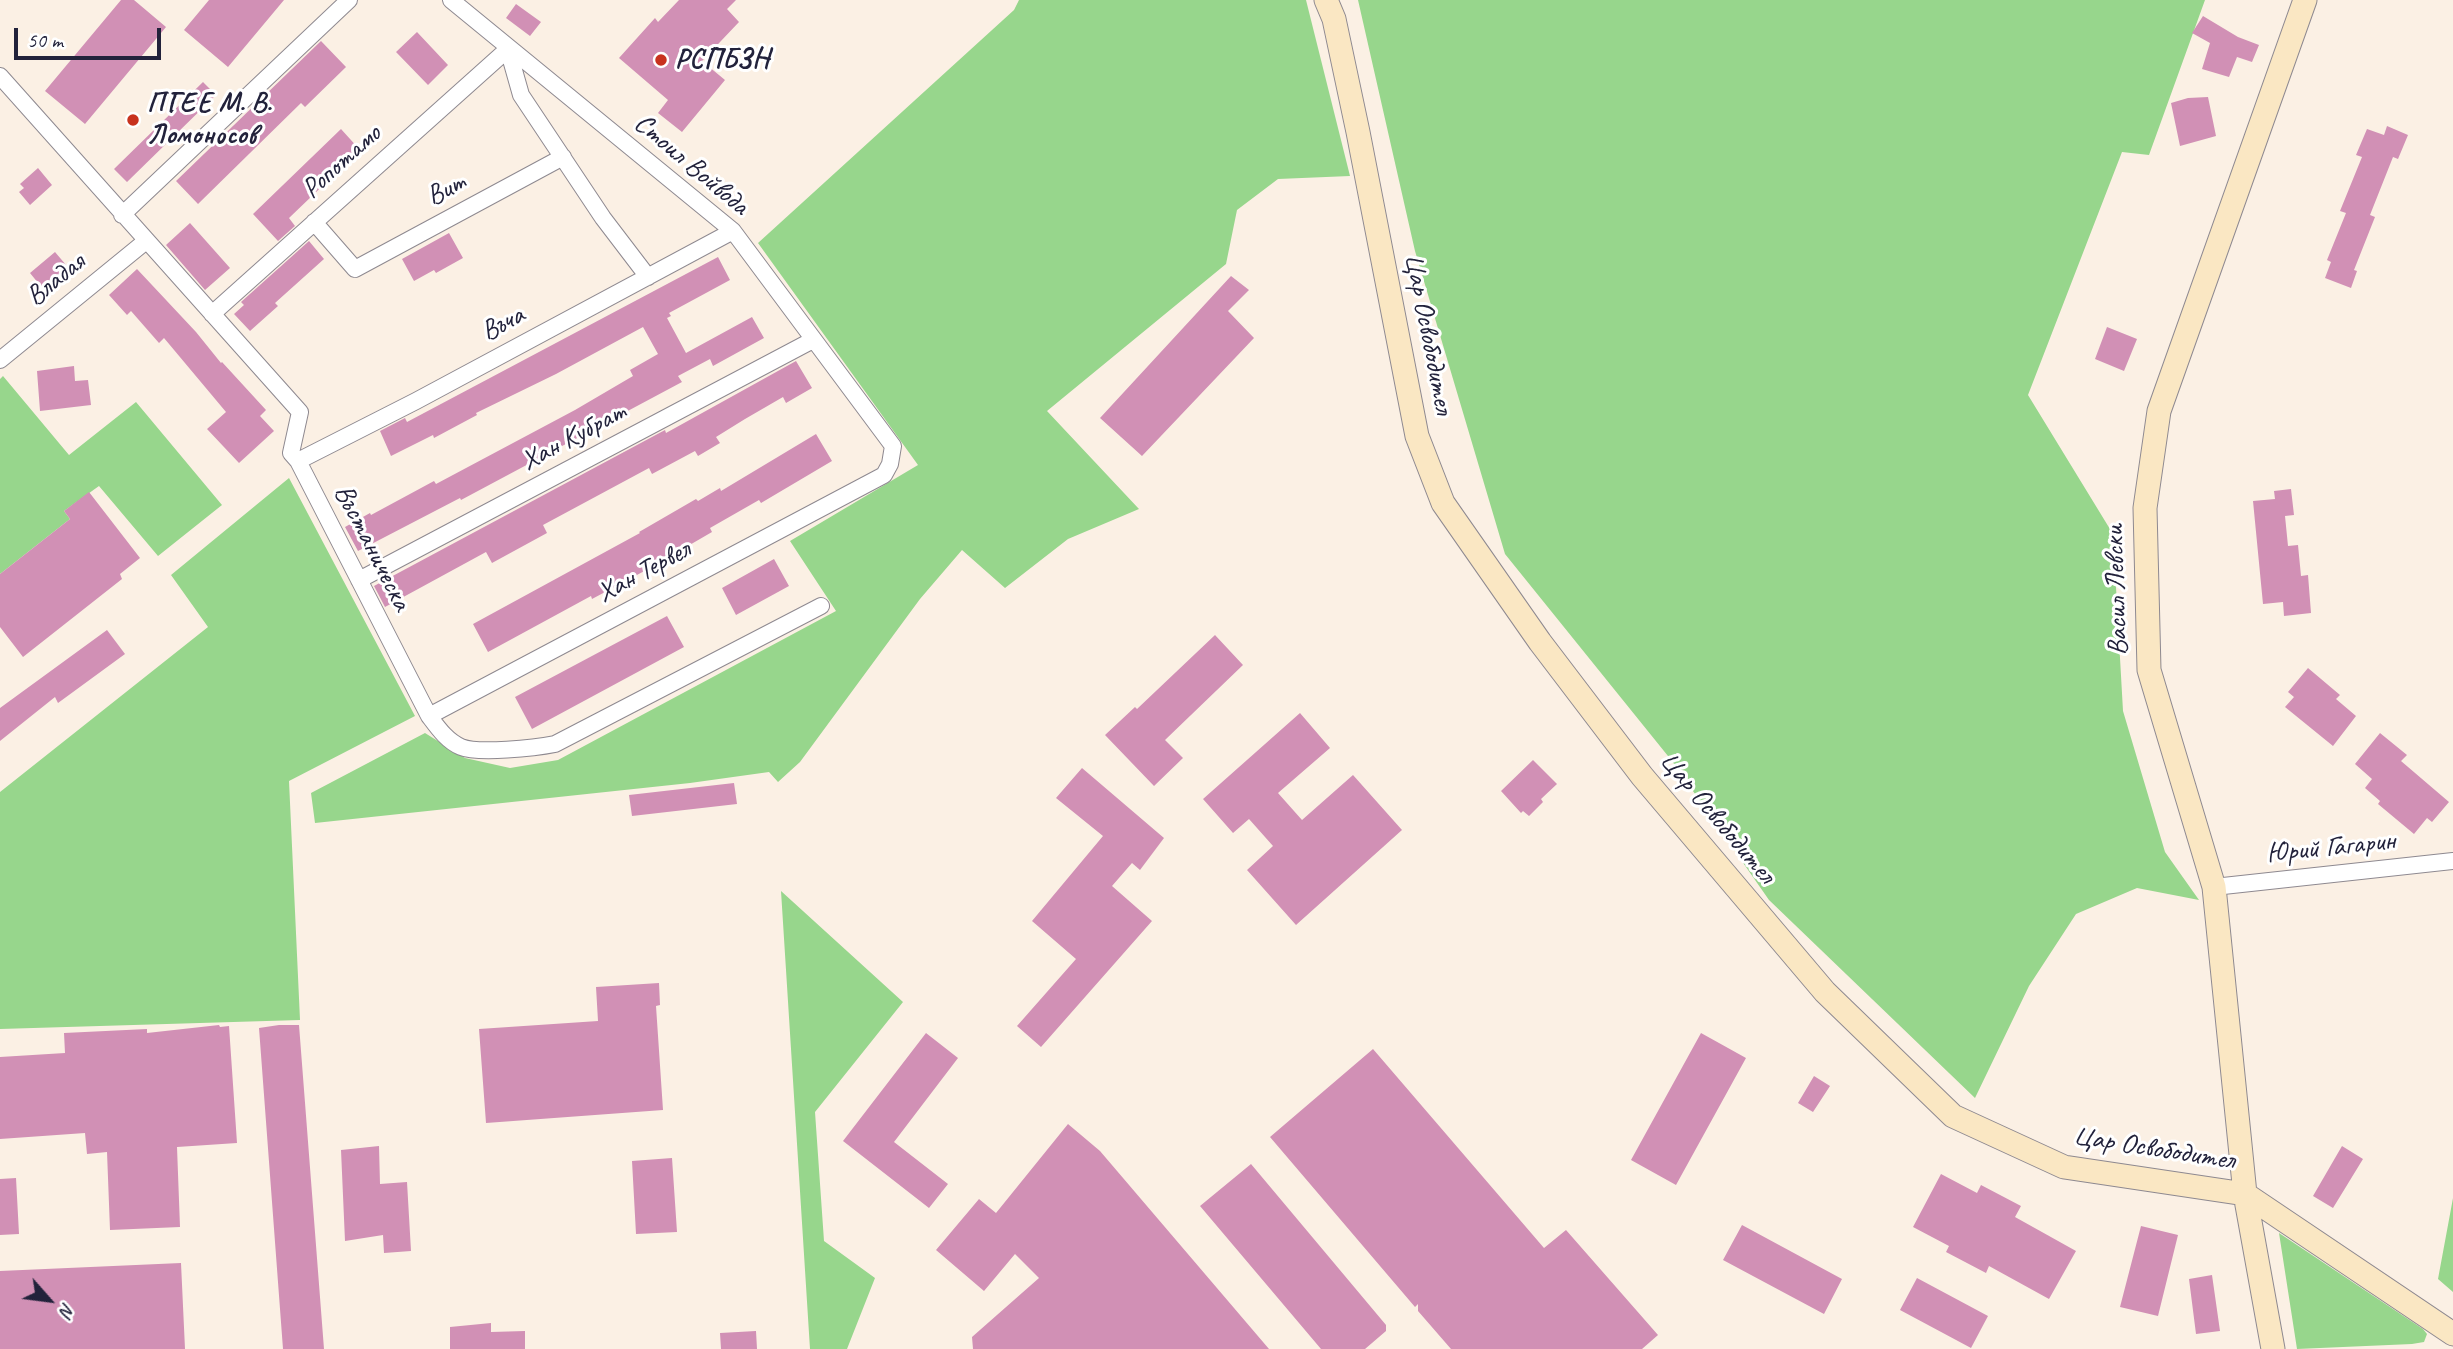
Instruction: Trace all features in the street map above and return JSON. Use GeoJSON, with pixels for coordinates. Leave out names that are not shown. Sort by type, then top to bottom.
{"type":"FeatureCollection","features":[{"type":"Feature","properties":{"kind":"main road","name":"Цар Освободител"},"geometry":{"type":"LineString","coordinates":[[1326,0],[1334,19],[1350,94],[1418,436],[1443,503],[1540,642],[1642,776],[1825,992],[1953,1116],[2064,1167],[2245,1194],[2453,1334]]}},
{"type":"Feature","properties":{"kind":"main road","name":"Васил Левски"},"geometry":{"type":"LineString","coordinates":[[2273,1349],[2245,1194],[2214,887],[2150,670],[2144,508],[2159,411],[2305,0]]}},
{"type":"Feature","properties":{"kind":"street"},"geometry":{"type":"LineString","coordinates":[[122,215],[349,0]]}},
{"type":"Feature","properties":{"kind":"street","name":"Стоил Войвода"},"geometry":{"type":"LineString","coordinates":[[451,0],[733,231],[893,446],[890,464],[884,475]]}},
{"type":"Feature","properties":{"kind":"street"},"geometry":{"type":"LineString","coordinates":[[508,49],[521,95],[603,218],[648,276]]}},
{"type":"Feature","properties":{"kind":"street","name":"Ропотамо"},"geometry":{"type":"LineString","coordinates":[[212,314],[508,49]]}},
{"type":"Feature","properties":{"kind":"street","name":"Въстаническа"},"geometry":{"type":"LineString","coordinates":[[0,76],[300,412],[291,453],[298,461],[429,716],[442,734],[462,748],[533,748],[555,744],[821,606]]}},
{"type":"Feature","properties":{"kind":"street","name":"Вит"},"geometry":{"type":"LineString","coordinates":[[314,222],[355,269],[563,157]]}},
{"type":"Feature","properties":{"kind":"street","name":"Въча"},"geometry":{"type":"LineString","coordinates":[[298,461],[416,401],[733,231]]}},
{"type":"Feature","properties":{"kind":"street","name":"Владая"},"geometry":{"type":"LineString","coordinates":[[0,360],[146,241]]}},
{"type":"Feature","properties":{"kind":"street","name":"Хан Кубрат"},"geometry":{"type":"LineString","coordinates":[[359,580],[813,340]]}},
{"type":"Feature","properties":{"kind":"street","name":"Хан Тервел"},"geometry":{"type":"LineString","coordinates":[[429,716],[884,475]]}},
{"type":"Feature","properties":{"kind":"street","name":"Юрий Гагарин"},"geometry":{"type":"LineString","coordinates":[[2214,887],[2453,861]]}},
{"type":"Feature","properties":{"kind":"green space"},"geometry":{"type":"Polygon","coordinates":[[[1019,0],[1306,0],[1350,176],[1278,179],[1237,210],[1226,264],[1047,411],[1139,509],[1068,539],[1005,588],[962,550],[920,599],[800,762],[778,782],[769,772],[690,783],[315,823],[311,793],[425,733],[465,758],[510,768],[558,760],[836,611],[790,541],[918,465],[758,243],[1014,10],[1019,0]]]}},
{"type":"Feature","properties":{"kind":"green space"},"geometry":{"type":"Polygon","coordinates":[[[1358,0],[2205,0],[2149,155],[2122,152],[2028,395],[2113,534],[2123,711],[2165,852],[2199,900],[2137,888],[2076,914],[2029,986],[1975,1098],[1769,900],[1672,761],[1505,554],[1415,251],[1358,0]]]}},
{"type":"Feature","properties":{"kind":"green space"},"geometry":{"type":"Polygon","coordinates":[[[3,376],[69,455],[136,402],[222,505],[158,556],[99,486],[64,511],[70,519],[0,574],[0,379],[3,376]]]}},
{"type":"Feature","properties":{"kind":"green space"},"geometry":{"type":"Polygon","coordinates":[[[289,478],[415,716],[289,781],[300,1020],[0,1029],[0,792],[208,627],[171,575],[289,478]]]}},
{"type":"Feature","properties":{"kind":"green space"},"geometry":{"type":"Polygon","coordinates":[[[781,891],[903,1002],[815,1112],[824,1241],[875,1278],[847,1349],[810,1349],[781,891]]]}},
{"type":"Feature","properties":{"kind":"green space"},"geometry":{"type":"Polygon","coordinates":[[[2453,1198],[2453,1292],[2438,1279],[2453,1198]]]}},
{"type":"Feature","properties":{"kind":"green space"},"geometry":{"type":"Polygon","coordinates":[[[2279,1233],[2423,1329],[2427,1334],[2424,1342],[2297,1349],[2279,1233]]]}},
{"type":"Feature","properties":{"kind":"building"},"geometry":{"type":"Polygon","coordinates":[[[121,0],[134,0],[166,27],[85,124],[45,91],[121,0]]]}},
{"type":"Feature","properties":{"kind":"building"},"geometry":{"type":"Polygon","coordinates":[[[209,0],[284,0],[228,67],[184,30],[209,0]]]}},
{"type":"Feature","properties":{"kind":"building"},"geometry":{"type":"Polygon","coordinates":[[[679,0],[736,0],[727,9],[739,22],[702,61],[725,80],[682,132],[658,113],[668,100],[619,58],[655,18],[658,22],[679,0]]]}},
{"type":"Feature","properties":{"kind":"building"},"geometry":{"type":"Polygon","coordinates":[[[516,4],[541,22],[530,36],[506,18],[516,4]]]}},
{"type":"Feature","properties":{"kind":"building"},"geometry":{"type":"Polygon","coordinates":[[[2203,16],[2238,37],[2259,45],[2252,62],[2237,57],[2229,77],[2202,69],[2210,43],[2192,33],[2203,16]]]}},
{"type":"Feature","properties":{"kind":"building"},"geometry":{"type":"Polygon","coordinates":[[[417,32],[448,65],[428,85],[396,52],[417,32]]]}},
{"type":"Feature","properties":{"kind":"building"},"geometry":{"type":"Polygon","coordinates":[[[321,41],[346,67],[305,107],[301,103],[198,204],[176,181],[321,41]]]}},
{"type":"Feature","properties":{"kind":"building"},"geometry":{"type":"Polygon","coordinates":[[[203,82],[216,95],[127,182],[114,169],[203,82]]]}},
{"type":"Feature","properties":{"kind":"building"},"geometry":{"type":"Polygon","coordinates":[[[2208,97],[2216,136],[2180,146],[2171,103],[2188,98],[2208,97]]]}},
{"type":"Feature","properties":{"kind":"building"},"geometry":{"type":"Polygon","coordinates":[[[2387,126],[2408,135],[2398,159],[2393,157],[2370,215],[2375,217],[2354,270],[2357,271],[2351,288],[2325,278],[2331,262],[2327,260],[2346,213],[2340,211],[2362,157],[2356,155],[2367,129],[2384,135],[2387,126]]]}},
{"type":"Feature","properties":{"kind":"building"},"geometry":{"type":"Polygon","coordinates":[[[341,129],[360,150],[289,218],[295,226],[278,241],[253,214],[341,129]]]}},
{"type":"Feature","properties":{"kind":"building"},"geometry":{"type":"Polygon","coordinates":[[[38,168],[52,185],[30,205],[19,192],[24,188],[20,184],[38,168]]]}},
{"type":"Feature","properties":{"kind":"building"},"geometry":{"type":"Polygon","coordinates":[[[190,223],[230,268],[205,290],[166,245],[190,223]]]}},
{"type":"Feature","properties":{"kind":"building"},"geometry":{"type":"Polygon","coordinates":[[[449,233],[463,258],[436,273],[434,270],[414,281],[402,259],[449,233]]]}},
{"type":"Feature","properties":{"kind":"building"},"geometry":{"type":"Polygon","coordinates":[[[309,241],[324,259],[275,303],[278,306],[250,331],[234,314],[244,305],[241,302],[309,241]]]}},
{"type":"Feature","properties":{"kind":"building"},"geometry":{"type":"Polygon","coordinates":[[[55,252],[72,272],[47,294],[30,273],[55,252]]]}},
{"type":"Feature","properties":{"kind":"building"},"geometry":{"type":"Polygon","coordinates":[[[718,257],[730,280],[669,313],[671,316],[667,318],[686,353],[752,317],[764,338],[713,366],[710,359],[678,376],[682,382],[461,500],[460,498],[358,551],[345,527],[434,481],[436,484],[575,410],[633,376],[630,370],[658,354],[643,327],[476,413],[477,415],[434,438],[433,435],[391,456],[380,431],[405,418],[407,422],[718,257]]]}},
{"type":"Feature","properties":{"kind":"building"},"geometry":{"type":"Polygon","coordinates":[[[137,269],[266,410],[260,416],[274,431],[239,463],[207,429],[226,412],[164,338],[159,343],[131,311],[127,315],[109,295],[137,269]]]}},
{"type":"Feature","properties":{"kind":"building"},"geometry":{"type":"Polygon","coordinates":[[[1231,276],[1249,290],[1228,311],[1254,338],[1142,456],[1100,418],[1231,276]]]}},
{"type":"Feature","properties":{"kind":"building"},"geometry":{"type":"Polygon","coordinates":[[[2107,327],[2137,339],[2124,371],[2095,359],[2107,327]]]}},
{"type":"Feature","properties":{"kind":"building"},"geometry":{"type":"Polygon","coordinates":[[[796,361],[812,388],[786,403],[783,397],[745,419],[716,437],[720,443],[698,456],[695,451],[652,474],[649,468],[543,525],[547,533],[492,563],[486,552],[385,607],[374,586],[665,430],[666,433],[796,361]]]}},
{"type":"Feature","properties":{"kind":"building"},"geometry":{"type":"Polygon","coordinates":[[[74,366],[75,381],[88,380],[91,405],[40,411],[37,371],[74,366]]]}},
{"type":"Feature","properties":{"kind":"building"},"geometry":{"type":"Polygon","coordinates":[[[816,434],[832,461],[761,503],[759,500],[710,528],[712,532],[650,568],[592,599],[591,596],[488,652],[473,624],[640,533],[696,499],[698,501],[720,488],[721,491],[816,434]]]}},
{"type":"Feature","properties":{"kind":"building"},"geometry":{"type":"Polygon","coordinates":[[[2291,489],[2294,515],[2285,516],[2288,546],[2298,545],[2301,576],[2308,575],[2311,613],[2284,616],[2283,602],[2263,604],[2253,501],[2275,499],[2274,491],[2291,489]]]}},
{"type":"Feature","properties":{"kind":"building"},"geometry":{"type":"Polygon","coordinates":[[[89,492],[140,558],[120,574],[122,579],[23,657],[0,627],[0,574],[70,519],[64,511],[89,492]]]}},
{"type":"Feature","properties":{"kind":"building"},"geometry":{"type":"Polygon","coordinates":[[[774,559],[789,586],[736,615],[722,588],[774,559]]]}},
{"type":"Feature","properties":{"kind":"building"},"geometry":{"type":"Polygon","coordinates":[[[667,616],[684,647],[532,729],[515,697],[667,616]]]}},
{"type":"Feature","properties":{"kind":"building"},"geometry":{"type":"Polygon","coordinates":[[[107,630],[125,654],[58,703],[55,697],[0,741],[0,708],[107,630]]]}},
{"type":"Feature","properties":{"kind":"building"},"geometry":{"type":"Polygon","coordinates":[[[1215,635],[1243,665],[1165,740],[1183,758],[1154,786],[1105,735],[1135,707],[1137,709],[1215,635]]]}},
{"type":"Feature","properties":{"kind":"building"},"geometry":{"type":"Polygon","coordinates":[[[2308,668],[2340,695],[2336,699],[2356,716],[2333,746],[2285,707],[2294,697],[2288,692],[2308,668]]]}},
{"type":"Feature","properties":{"kind":"building"},"geometry":{"type":"Polygon","coordinates":[[[1300,713],[1330,748],[1278,793],[1302,820],[1353,775],[1402,830],[1296,925],[1247,870],[1273,846],[1249,819],[1233,833],[1203,799],[1300,713]]]}},
{"type":"Feature","properties":{"kind":"building"},"geometry":{"type":"Polygon","coordinates":[[[2380,733],[2407,755],[2401,761],[2449,802],[2432,822],[2427,818],[2414,834],[2378,804],[2380,801],[2365,788],[2372,779],[2355,764],[2380,733]]]}},
{"type":"Feature","properties":{"kind":"building"},"geometry":{"type":"Polygon","coordinates":[[[1533,760],[1557,784],[1541,799],[1543,802],[1529,816],[1523,811],[1521,813],[1501,791],[1533,760]]]}},
{"type":"Feature","properties":{"kind":"building"},"geometry":{"type":"Polygon","coordinates":[[[1082,768],[1164,838],[1140,870],[1132,863],[1112,886],[1152,921],[1041,1047],[1017,1026],[1076,959],[1032,921],[1103,836],[1056,798],[1082,768]]]}},
{"type":"Feature","properties":{"kind":"building"},"geometry":{"type":"Polygon","coordinates":[[[734,783],[737,804],[632,816],[629,795],[734,783]]]}},
{"type":"Feature","properties":{"kind":"building"},"geometry":{"type":"Polygon","coordinates":[[[659,983],[660,1005],[656,1006],[663,1110],[486,1123],[479,1029],[598,1021],[596,987],[659,983]]]}},
{"type":"Feature","properties":{"kind":"building"},"geometry":{"type":"Polygon","coordinates":[[[299,1025],[324,1349],[283,1349],[259,1028],[299,1025]]]}},
{"type":"Feature","properties":{"kind":"building"},"geometry":{"type":"Polygon","coordinates":[[[229,1026],[237,1143],[177,1147],[180,1227],[110,1230],[107,1152],[87,1154],[85,1133],[0,1139],[0,1057],[65,1053],[64,1033],[147,1029],[147,1033],[229,1026]]]}},
{"type":"Feature","properties":{"kind":"building"},"geometry":{"type":"Polygon","coordinates":[[[926,1033],[958,1058],[894,1142],[948,1184],[929,1208],[843,1141],[926,1033]]]}},
{"type":"Feature","properties":{"kind":"building"},"geometry":{"type":"Polygon","coordinates":[[[1701,1033],[1746,1058],[1676,1185],[1631,1160],[1701,1033]]]}},
{"type":"Feature","properties":{"kind":"building"},"geometry":{"type":"Polygon","coordinates":[[[1373,1049],[1544,1248],[1566,1230],[1658,1335],[1642,1349],[1451,1349],[1418,1311],[1418,1304],[1415,1307],[1270,1137],[1373,1049]]]}},
{"type":"Feature","properties":{"kind":"building"},"geometry":{"type":"Polygon","coordinates":[[[1814,1076],[1830,1086],[1813,1112],[1798,1103],[1814,1076]]]}},
{"type":"Feature","properties":{"kind":"building"},"geometry":{"type":"Polygon","coordinates":[[[1068,1124],[1100,1151],[1269,1349],[973,1349],[972,1337],[1039,1278],[1015,1254],[984,1291],[936,1250],[979,1199],[996,1213],[1068,1124]]]}},
{"type":"Feature","properties":{"kind":"building"},"geometry":{"type":"Polygon","coordinates":[[[379,1146],[380,1184],[407,1182],[411,1251],[384,1253],[383,1235],[345,1241],[341,1150],[379,1146]]]}},
{"type":"Feature","properties":{"kind":"building"},"geometry":{"type":"Polygon","coordinates":[[[2342,1146],[2363,1159],[2333,1208],[2313,1196],[2342,1146]]]}},
{"type":"Feature","properties":{"kind":"building"},"geometry":{"type":"Polygon","coordinates":[[[672,1158],[677,1232],[636,1234],[632,1161],[672,1158]]]}},
{"type":"Feature","properties":{"kind":"building"},"geometry":{"type":"Polygon","coordinates":[[[1251,1164],[1386,1325],[1386,1331],[1365,1349],[1321,1349],[1200,1206],[1251,1164]]]}},
{"type":"Feature","properties":{"kind":"building"},"geometry":{"type":"Polygon","coordinates":[[[1941,1174],[1977,1193],[1981,1185],[2021,1206],[2015,1217],[2076,1251],[2049,1299],[1989,1266],[1986,1273],[1946,1252],[1949,1246],[1913,1227],[1941,1174]]]}},
{"type":"Feature","properties":{"kind":"building"},"geometry":{"type":"Polygon","coordinates":[[[16,1178],[19,1234],[0,1235],[0,1179],[16,1178]]]}},
{"type":"Feature","properties":{"kind":"building"},"geometry":{"type":"Polygon","coordinates":[[[1742,1225],[1842,1279],[1824,1314],[1723,1260],[1742,1225]]]}},
{"type":"Feature","properties":{"kind":"building"},"geometry":{"type":"Polygon","coordinates":[[[2141,1226],[2178,1235],[2158,1316],[2120,1307],[2141,1226]]]}},
{"type":"Feature","properties":{"kind":"building"},"geometry":{"type":"Polygon","coordinates":[[[181,1263],[185,1349],[0,1349],[0,1271],[181,1263]]]}},
{"type":"Feature","properties":{"kind":"building"},"geometry":{"type":"Polygon","coordinates":[[[2212,1275],[2220,1331],[2196,1334],[2189,1279],[2212,1275]]]}},
{"type":"Feature","properties":{"kind":"building"},"geometry":{"type":"Polygon","coordinates":[[[1917,1278],[1988,1316],[1971,1348],[1900,1310],[1917,1278]]]}},
{"type":"Feature","properties":{"kind":"building"},"geometry":{"type":"Polygon","coordinates":[[[491,1323],[491,1332],[525,1331],[525,1349],[450,1349],[450,1327],[491,1323]]]}},
{"type":"Feature","properties":{"kind":"building"},"geometry":{"type":"Polygon","coordinates":[[[756,1331],[757,1349],[721,1349],[720,1333],[756,1331]]]}},
{"type":"Feature","properties":{"kind":"place","name":"РСПБЗН"},"geometry":{"type":"Point","coordinates":[661,60]}},
{"type":"Feature","properties":{"kind":"place","name":"ПГЕЕ М. В. Ломоносов"},"geometry":{"type":"Point","coordinates":[133,120]}}]}
